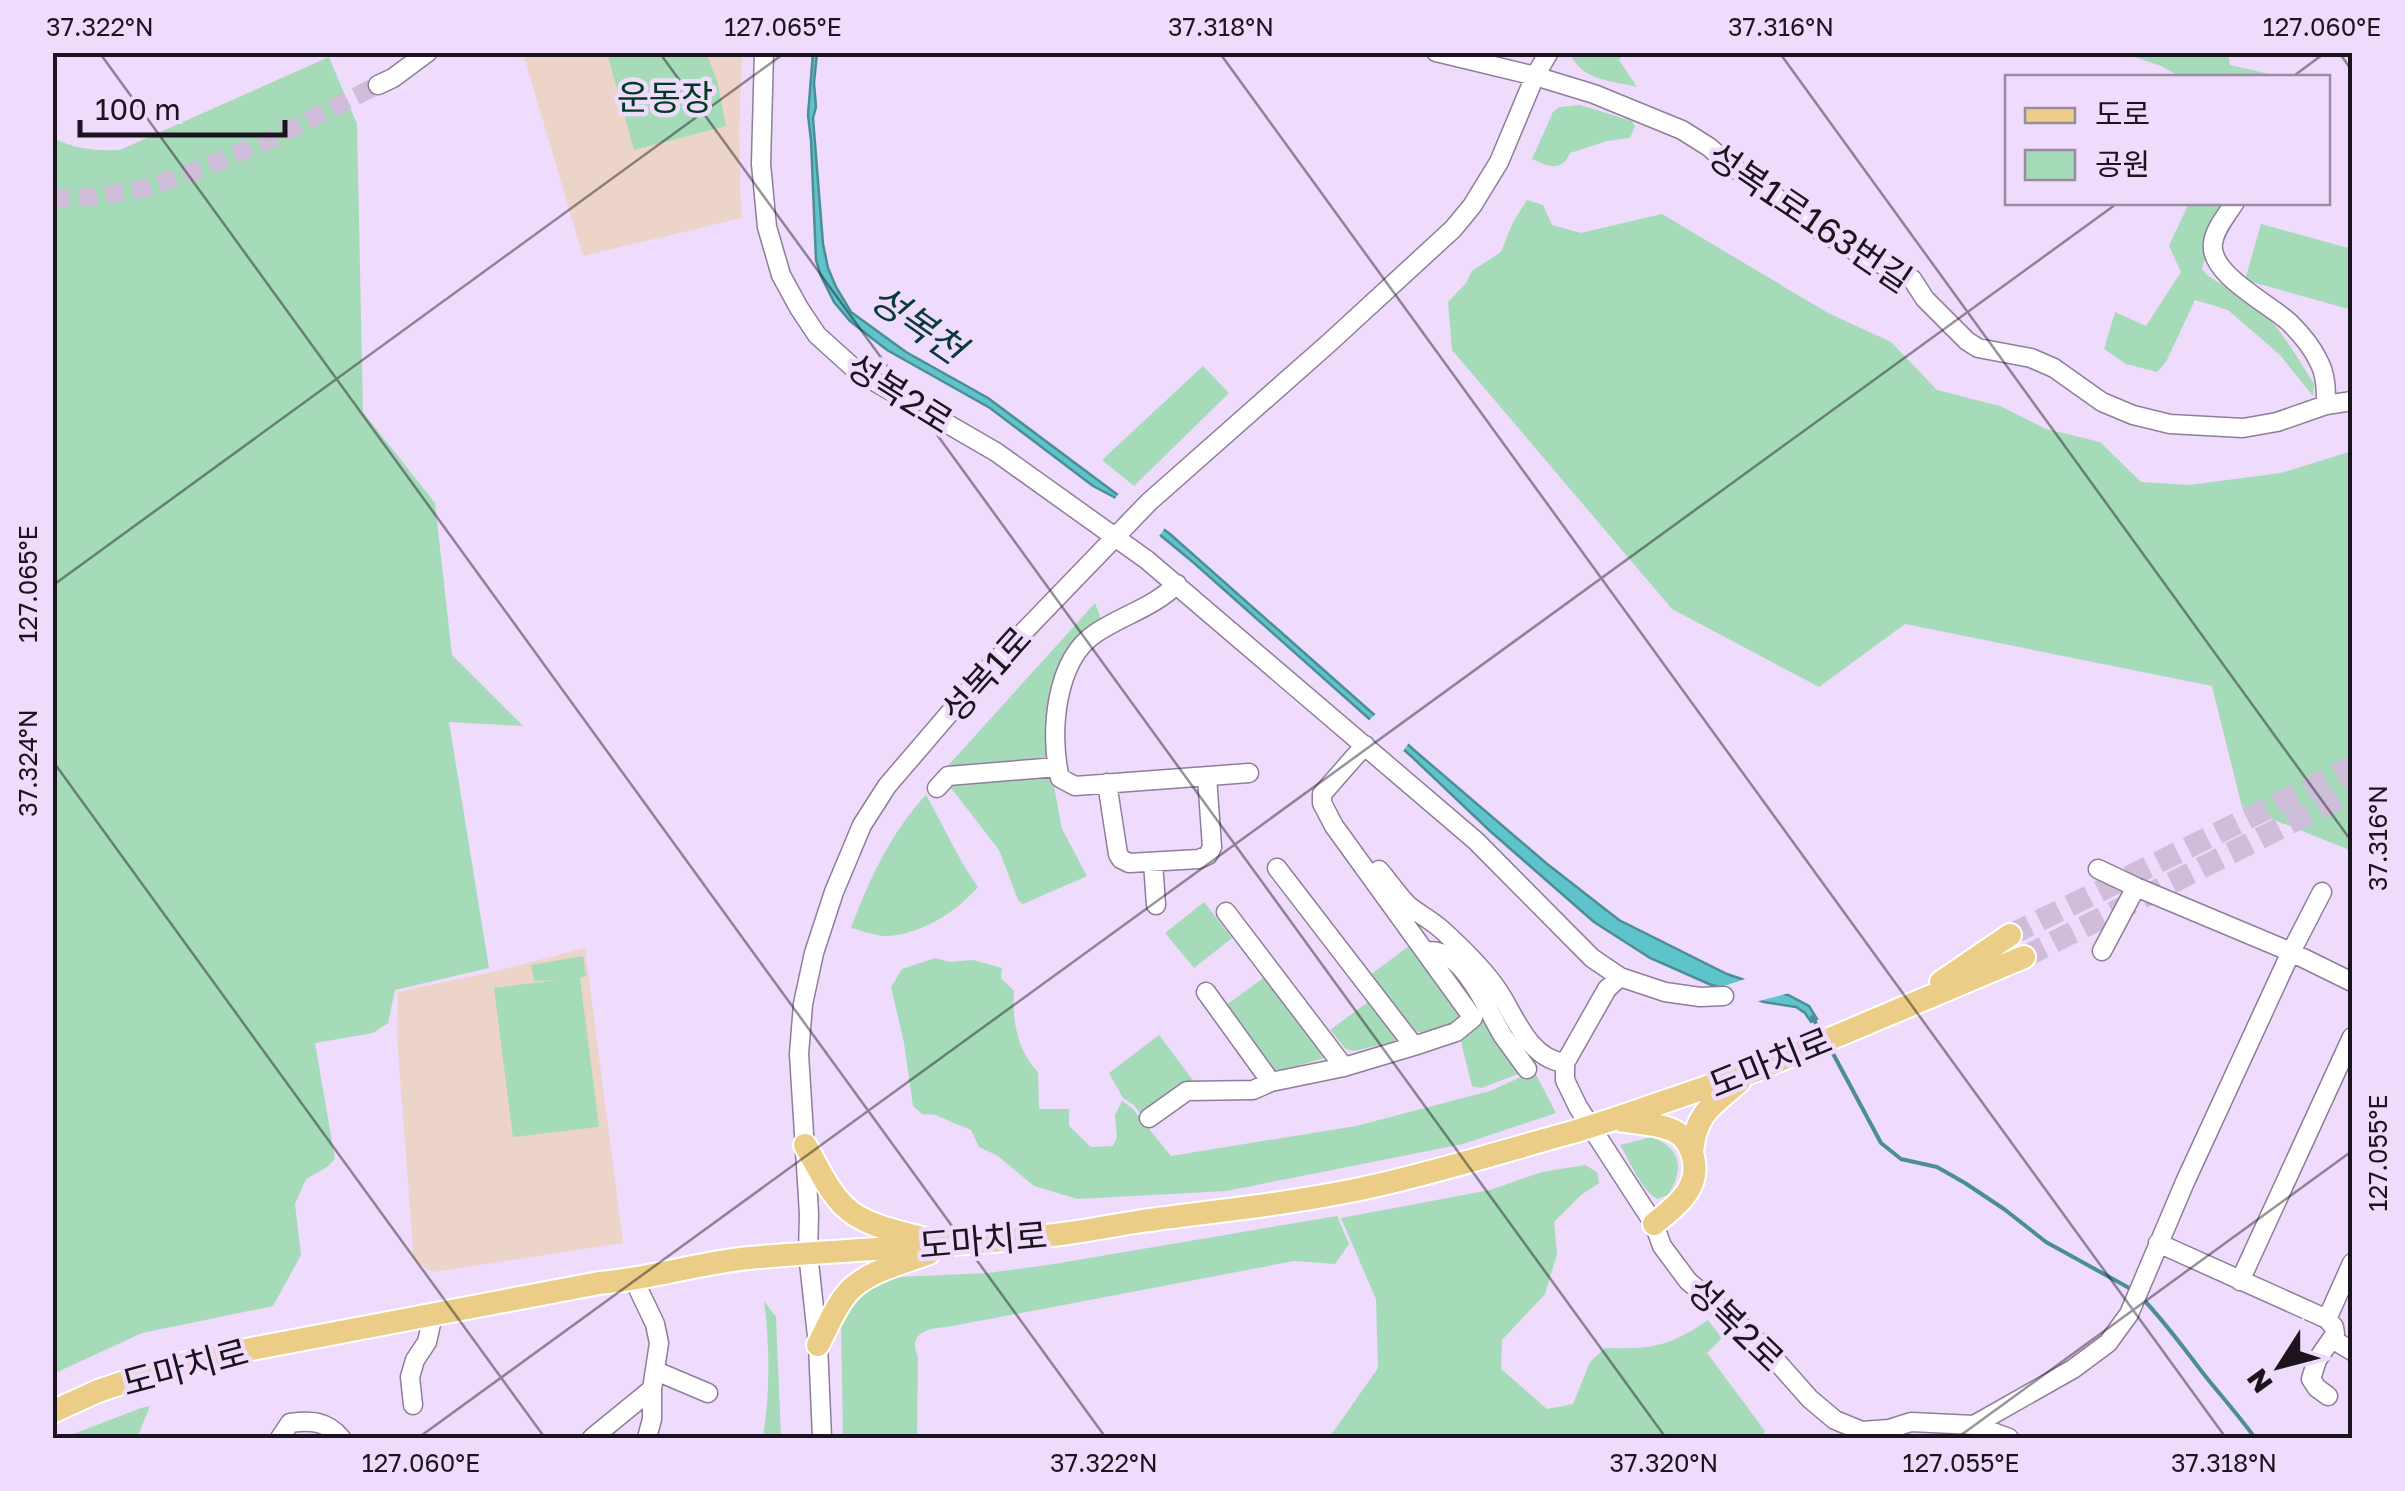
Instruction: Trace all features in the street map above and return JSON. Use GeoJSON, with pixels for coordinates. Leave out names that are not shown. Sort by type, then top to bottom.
{"type":"FeatureCollection","features":[{"type":"Feature","properties":{"kind":"main road"},"geometry":{"type":"LineString","coordinates":[[1901,1010],[2010,934]]}},
{"type":"Feature","properties":{"kind":"main road"},"geometry":{"type":"LineString","coordinates":[[1901,1010],[2024,957]]}},
{"type":"Feature","properties":{"kind":"main road","name":"도마치로"},"geometry":{"type":"LineString","coordinates":[[52,1412],[98,1390],[170,1367],[704,1264],[1048,1236],[1363,1188],[1614,1120],[1754,1071],[1901,1010]]}},
{"type":"Feature","properties":{"kind":"main road"},"geometry":{"type":"LineString","coordinates":[[1654,1224],[1686,1195],[1695,1176],[1694,1131],[1701,1118],[1754,1071]]}},
{"type":"Feature","properties":{"kind":"main road"},"geometry":{"type":"LineString","coordinates":[[1614,1120],[1674,1131],[1692,1152]]}},
{"type":"Feature","properties":{"kind":"main road"},"geometry":{"type":"LineString","coordinates":[[805,1144],[832,1192],[848,1210],[899,1232],[949,1246]]}},
{"type":"Feature","properties":{"kind":"main road"},"geometry":{"type":"LineString","coordinates":[[818,1345],[853,1287],[870,1276],[949,1246]]}},
{"type":"Feature","properties":{"kind":"street"},"geometry":{"type":"LineString","coordinates":[[378,85],[428,52]]}},
{"type":"Feature","properties":{"kind":"street","name":"성복2로"},"geometry":{"type":"LineString","coordinates":[[764,52],[760,164],[767,226],[781,275],[817,335],[858,372],[1121,531],[1177,584],[1476,841],[1592,958],[1620,978],[1665,992],[1724,996]]}},
{"type":"Feature","properties":{"kind":"street","name":"성복1로163번길"},"geometry":{"type":"LineString","coordinates":[[1436,52],[1536,76],[1622,104],[1682,130],[1817,229],[1912,279],[1925,299],[1966,341],[1978,348],[2031,358],[2054,368],[2102,402],[2133,415],[2170,424],[2243,428],[2352,401]]}},
{"type":"Feature","properties":{"kind":"street"},"geometry":{"type":"LineString","coordinates":[[1533,52],[1536,76]]}},
{"type":"Feature","properties":{"kind":"street","name":"성복1로"},"geometry":{"type":"LineString","coordinates":[[822,1438],[799,1054],[803,1004],[814,952],[862,826],[887,786],[983,674],[1121,531],[1446,237],[1472,206],[1499,162],[1549,52]]}},
{"type":"Feature","properties":{"kind":"street"},"geometry":{"type":"LineString","coordinates":[[2233,205],[2218,228],[2214,255],[2221,270],[2290,322],[2305,341],[2318,360],[2326,383],[2326,405]]}},
{"type":"Feature","properties":{"kind":"street"},"geometry":{"type":"LineString","coordinates":[[1177,584],[1166,595],[1092,635],[1080,647],[1065,677],[1057,706],[1054,743],[1060,778],[1074,786],[1249,773]]}},
{"type":"Feature","properties":{"kind":"street"},"geometry":{"type":"LineString","coordinates":[[1365,746],[1322,794],[1322,804],[1425,952],[1502,1034],[1528,1068]]}},
{"type":"Feature","properties":{"kind":"street"},"geometry":{"type":"LineString","coordinates":[[937,788],[948,776],[1057,767]]}},
{"type":"Feature","properties":{"kind":"street"},"geometry":{"type":"LineString","coordinates":[[1107,784],[1121,860],[1129,863],[1199,859],[1208,856],[1212,848],[1207,777]]}},
{"type":"Feature","properties":{"kind":"street"},"geometry":{"type":"LineString","coordinates":[[1334,826],[1349,830],[1408,905],[1440,928],[1482,971],[1520,1030],[1553,1062],[1565,1063],[1608,989],[1620,978]]}},
{"type":"Feature","properties":{"kind":"street"},"geometry":{"type":"LineString","coordinates":[[1153,862],[1156,905]]}},
{"type":"Feature","properties":{"kind":"street"},"geometry":{"type":"LineString","coordinates":[[1277,868],[1414,1046]]}},
{"type":"Feature","properties":{"kind":"street"},"geometry":{"type":"LineString","coordinates":[[2098,869],[2352,982]]}},
{"type":"Feature","properties":{"kind":"street"},"geometry":{"type":"LineString","coordinates":[[2102,950],[2136,887]]}},
{"type":"Feature","properties":{"kind":"street"},"geometry":{"type":"LineString","coordinates":[[1974,1425],[2075,1367],[2108,1342],[2129,1314],[2291,952],[2322,892]]}},
{"type":"Feature","properties":{"kind":"street"},"geometry":{"type":"LineString","coordinates":[[1226,912],[1344,1067]]}},
{"type":"Feature","properties":{"kind":"street"},"geometry":{"type":"LineString","coordinates":[[1206,992],[1271,1082]]}},
{"type":"Feature","properties":{"kind":"street"},"geometry":{"type":"LineString","coordinates":[[1148,1118],[1186,1091],[1254,1090],[1271,1082],[1344,1067],[1456,1032],[1480,1012]]}},
{"type":"Feature","properties":{"kind":"street"},"geometry":{"type":"LineString","coordinates":[[2240,1281],[2352,1037]]}},
{"type":"Feature","properties":{"kind":"street","name":"성복2로"},"geometry":{"type":"LineString","coordinates":[[1565,1063],[1569,1092],[1654,1224],[1662,1246],[1688,1281],[1760,1344],[1810,1399],[1835,1420],[1862,1431],[1912,1422],[1974,1425],[2009,1438]]}},
{"type":"Feature","properties":{"kind":"street"},"geometry":{"type":"LineString","coordinates":[[2158,1244],[2327,1318],[2335,1334],[2318,1360],[2311,1380],[2328,1396]]}},
{"type":"Feature","properties":{"kind":"street"},"geometry":{"type":"LineString","coordinates":[[2327,1318],[2352,1263]]}},
{"type":"Feature","properties":{"kind":"street"},"geometry":{"type":"LineString","coordinates":[[634,1280],[655,1324],[659,1343],[648,1438]]}},
{"type":"Feature","properties":{"kind":"street"},"geometry":{"type":"LineString","coordinates":[[413,1406],[410,1377],[433,1315]]}},
{"type":"Feature","properties":{"kind":"street"},"geometry":{"type":"LineString","coordinates":[[2332,1338],[2352,1351]]}},
{"type":"Feature","properties":{"kind":"street"},"geometry":{"type":"LineString","coordinates":[[654,1380],[708,1392]]}},
{"type":"Feature","properties":{"kind":"street"},"geometry":{"type":"LineString","coordinates":[[592,1438],[654,1380]]}},
{"type":"Feature","properties":{"kind":"street"},"geometry":{"type":"LineString","coordinates":[[280,1438],[290,1423],[307,1420],[327,1425],[341,1438]]}},
{"type":"Feature","properties":{"kind":"shaded area"},"geometry":{"type":"Polygon","coordinates":[[[523,53],[742,53],[741,218],[583,256],[523,53]]]}},
{"type":"Feature","properties":{"kind":"shaded area"},"geometry":{"type":"Polygon","coordinates":[[[813,53],[817,53],[813,118],[823,244],[828,268],[851,312],[906,352],[988,398],[1170,534],[1414,750],[1619,920],[1727,974],[1788,995],[1809,1006],[1817,1019],[1811,1022],[1796,1007],[1764,1002],[1709,984],[1650,958],[1594,922],[1194,563],[1114,497],[1093,486],[990,408],[887,350],[850,321],[834,302],[816,260],[808,115],[813,53]]]}},
{"type":"Feature","properties":{"kind":"shaded area"},"geometry":{"type":"Polygon","coordinates":[[[585,948],[623,1243],[432,1272],[412,1258],[397,1038],[398,992],[585,948]]]}},
{"type":"Feature","properties":{"kind":"green space","name":"운동장"},"geometry":{"type":"Polygon","coordinates":[[[607,53],[706,53],[717,80],[726,126],[634,150],[607,53]]]}},
{"type":"Feature","properties":{"kind":"green space"},"geometry":{"type":"Polygon","coordinates":[[[1570,53],[1624,53],[1619,60],[1637,87],[1589,74],[1570,53]]]}},
{"type":"Feature","properties":{"kind":"green space"},"geometry":{"type":"Polygon","coordinates":[[[2123,53],[2228,53],[2230,65],[2273,75],[2177,75],[2123,53]]]}},
{"type":"Feature","properties":{"kind":"green space"},"geometry":{"type":"Polygon","coordinates":[[[329,57],[357,124],[363,412],[435,503],[452,655],[523,726],[449,722],[489,968],[395,990],[388,1023],[373,1033],[315,1043],[335,1159],[306,1179],[295,1204],[301,1255],[273,1306],[142,1333],[53,1374],[53,138],[85,148],[120,150],[329,57]]]}},
{"type":"Feature","properties":{"kind":"green space"},"geometry":{"type":"Polygon","coordinates":[[[1580,105],[1632,121],[1635,126],[1630,138],[1570,153],[1558,166],[1532,159],[1553,112],[1559,107],[1580,105]]]}},
{"type":"Feature","properties":{"kind":"green space"},"geometry":{"type":"Polygon","coordinates":[[[1527,200],[1543,205],[1552,225],[1581,233],[1662,214],[1828,313],[1891,342],[1937,390],[2000,406],[2046,429],[2100,442],[2141,482],[2189,485],[2281,473],[2352,451],[2352,851],[2242,807],[2212,686],[1905,624],[1819,687],[1672,609],[1452,350],[1448,302],[1472,271],[1501,252],[1527,200]]]}},
{"type":"Feature","properties":{"kind":"green space"},"geometry":{"type":"Polygon","coordinates":[[[2188,205],[2229,205],[2212,235],[2202,269],[2212,279],[2250,299],[2268,317],[2314,384],[2313,396],[2280,355],[2228,310],[2195,300],[2166,362],[2157,372],[2126,364],[2104,349],[2115,312],[2146,326],[2181,272],[2169,246],[2188,205]]]}},
{"type":"Feature","properties":{"kind":"green space"},"geometry":{"type":"Polygon","coordinates":[[[2261,224],[2352,249],[2352,310],[2245,280],[2261,224]]]}},
{"type":"Feature","properties":{"kind":"green space"},"geometry":{"type":"Polygon","coordinates":[[[1203,366],[1229,393],[1134,486],[1102,460],[1203,366]]]}},
{"type":"Feature","properties":{"kind":"green space"},"geometry":{"type":"Polygon","coordinates":[[[1095,603],[1102,622],[1089,632],[1051,734],[1047,761],[946,768],[1095,603]]]}},
{"type":"Feature","properties":{"kind":"green space"},"geometry":{"type":"Polygon","coordinates":[[[1050,777],[1062,829],[1087,876],[1023,904],[999,850],[948,784],[1050,777]]]}},
{"type":"Feature","properties":{"kind":"green space"},"geometry":{"type":"Polygon","coordinates":[[[926,795],[978,887],[947,914],[910,932],[883,936],[851,928],[882,857],[926,795]]]}},
{"type":"Feature","properties":{"kind":"green space"},"geometry":{"type":"Polygon","coordinates":[[[1204,902],[1232,938],[1194,968],[1165,933],[1204,902]]]}},
{"type":"Feature","properties":{"kind":"green space"},"geometry":{"type":"Polygon","coordinates":[[[1409,946],[1461,1013],[1461,1020],[1432,1031],[1415,1031],[1370,975],[1409,946]]]}},
{"type":"Feature","properties":{"kind":"green space"},"geometry":{"type":"Polygon","coordinates":[[[583,956],[586,976],[580,978],[599,1127],[513,1137],[494,988],[557,980],[534,981],[531,965],[583,956]]]}},
{"type":"Feature","properties":{"kind":"green space"},"geometry":{"type":"Polygon","coordinates":[[[935,958],[950,962],[973,960],[1002,968],[1001,978],[1014,991],[1015,1024],[1021,1044],[1038,1072],[1039,1109],[1069,1109],[1069,1126],[1091,1147],[1113,1146],[1117,1137],[1115,1115],[1122,1101],[1171,1156],[1356,1126],[1490,1091],[1534,1071],[1556,1113],[1463,1144],[1226,1191],[1078,1199],[1034,1186],[998,1156],[979,1147],[971,1130],[935,1115],[922,1114],[913,1106],[891,987],[902,969],[935,958]]]}},
{"type":"Feature","properties":{"kind":"green space"},"geometry":{"type":"Polygon","coordinates":[[[1266,976],[1327,1057],[1273,1070],[1225,1006],[1266,976]]]}},
{"type":"Feature","properties":{"kind":"green space"},"geometry":{"type":"Polygon","coordinates":[[[1368,1002],[1397,1041],[1354,1051],[1346,1049],[1330,1030],[1368,1002]]]}},
{"type":"Feature","properties":{"kind":"green space"},"geometry":{"type":"Polygon","coordinates":[[[1485,1021],[1523,1072],[1481,1088],[1472,1086],[1460,1038],[1485,1021]]]}},
{"type":"Feature","properties":{"kind":"green space"},"geometry":{"type":"Polygon","coordinates":[[[1159,1035],[1195,1083],[1143,1117],[1123,1098],[1109,1073],[1159,1035]]]}},
{"type":"Feature","properties":{"kind":"green space"},"geometry":{"type":"Polygon","coordinates":[[[1652,1137],[1669,1147],[1678,1169],[1668,1195],[1657,1199],[1641,1182],[1620,1145],[1652,1137]]]}},
{"type":"Feature","properties":{"kind":"green space"},"geometry":{"type":"Polygon","coordinates":[[[1585,1165],[1597,1172],[1599,1183],[1554,1222],[1557,1254],[1545,1294],[1502,1340],[1501,1369],[1547,1409],[1573,1404],[1590,1362],[1605,1348],[1660,1344],[1708,1320],[1722,1338],[1707,1353],[1765,1431],[1762,1438],[1329,1438],[1378,1368],[1376,1299],[1341,1218],[1490,1190],[1542,1172],[1585,1165]]]}},
{"type":"Feature","properties":{"kind":"green space"},"geometry":{"type":"Polygon","coordinates":[[[1337,1216],[1349,1244],[1335,1264],[1294,1261],[921,1333],[915,1342],[917,1438],[843,1438],[841,1322],[874,1283],[899,1277],[988,1273],[1054,1264],[1337,1216]]]}},
{"type":"Feature","properties":{"kind":"green space"},"geometry":{"type":"Polygon","coordinates":[[[764,1301],[776,1317],[781,1438],[763,1438],[768,1370],[764,1301]]]}},
{"type":"Feature","properties":{"kind":"green space"},"geometry":{"type":"Polygon","coordinates":[[[150,1406],[137,1438],[63,1438],[141,1408],[150,1406]]]}},
{"type":"Feature","properties":{"kind":"pier"},"geometry":{"type":"Polygon","coordinates":[[[1121,491],[1167,525],[1157,539],[1112,502],[1121,491]]]}},
{"type":"Feature","properties":{"kind":"pier"},"geometry":{"type":"Polygon","coordinates":[[[1379,711],[1411,740],[1401,754],[1366,723],[1379,711]]]}},
{"type":"Feature","properties":{"kind":"pier"},"geometry":{"type":"Polygon","coordinates":[[[1751,977],[1793,992],[1752,1003],[1712,990],[1751,977]]]}},
{"type":"Feature","properties":{"kind":"waterway"},"geometry":{"type":"LineString","coordinates":[[1812,1017],[1823,1035]]}},
{"type":"Feature","properties":{"kind":"waterway"},"geometry":{"type":"LineString","coordinates":[[1830,1048],[1881,1143],[1901,1159],[1937,1167],[1965,1183],[2046,1242],[2131,1289]]}},
{"type":"Feature","properties":{"kind":"waterway"},"geometry":{"type":"LineString","coordinates":[[2142,1298],[2255,1438]]}},
{"type":"Feature","properties":{"kind":"tunnel"},"geometry":{"type":"LineString","coordinates":[[52,199],[146,188],[273,138],[378,85]]}},
{"type":"Feature","properties":{"kind":"tunnel"},"geometry":{"type":"LineString","coordinates":[[2010,935],[2352,767]]}},
{"type":"Feature","properties":{"kind":"tunnel"},"geometry":{"type":"LineString","coordinates":[[2024,957],[2352,792]]}},
{"type":"Feature","properties":{"kind":"water label","name":"성복천"},"geometry":{"type":"Point","coordinates":[918,323]}}]}
